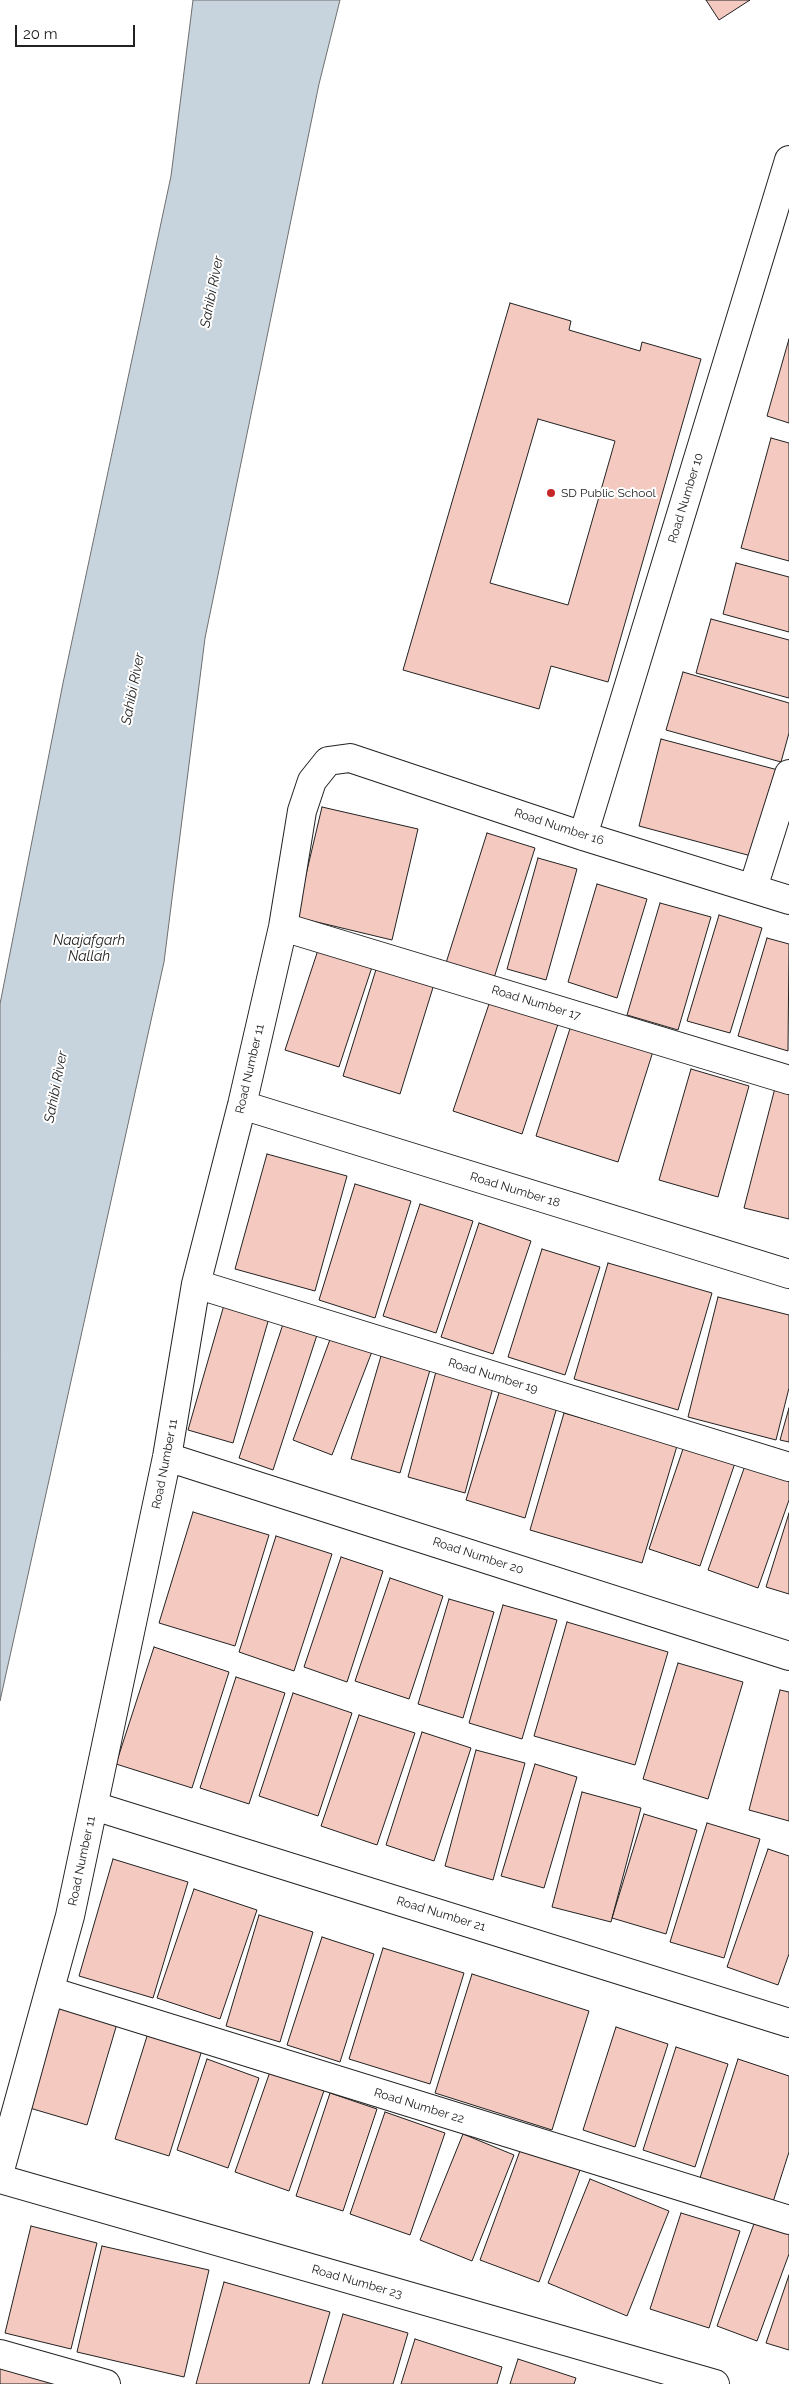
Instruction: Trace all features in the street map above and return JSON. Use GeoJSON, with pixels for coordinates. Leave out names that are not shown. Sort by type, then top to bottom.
{"type":"FeatureCollection","features":[{"type":"Feature","properties":{"kind":"street","name":"Road Number 10"},"geometry":{"type":"LineString","coordinates":[[583,836],[789,160]]}},
{"type":"Feature","properties":{"kind":"street","name":"Road Number 16"},"geometry":{"type":"LineString","coordinates":[[328,761],[350,758],[583,836],[789,900]]}},
{"type":"Feature","properties":{"kind":"street","name":"Road Number 11"},"geometry":{"type":"LineString","coordinates":[[0,2170],[70,1916],[167,1458],[196,1284],[242,1105],[282,927],[302,811],[312,781],[328,761]]}},
{"type":"Feature","properties":{"kind":"street"},"geometry":{"type":"LineString","coordinates":[[752,888],[789,774]]}},
{"type":"Feature","properties":{"kind":"street","name":"Road Number 17"},"geometry":{"type":"LineString","coordinates":[[282,927],[789,1080]]}},
{"type":"Feature","properties":{"kind":"street","name":"Road Number 18"},"geometry":{"type":"LineString","coordinates":[[242,1105],[789,1274]]}},
{"type":"Feature","properties":{"kind":"street","name":"Road Number 19"},"geometry":{"type":"LineString","coordinates":[[196,1284],[789,1467]]}},
{"type":"Feature","properties":{"kind":"street","name":"Road Number 20"},"geometry":{"type":"LineString","coordinates":[[167,1458],[789,1656]]}},
{"type":"Feature","properties":{"kind":"street","name":"Road Number 21"},"geometry":{"type":"LineString","coordinates":[[94,1806],[789,2023]]}},
{"type":"Feature","properties":{"kind":"street","name":"Road Number 22"},"geometry":{"type":"LineString","coordinates":[[50,1991],[789,2220]]}},
{"type":"Feature","properties":{"kind":"street","name":"Road Number 23"},"geometry":{"type":"LineString","coordinates":[[0,2179],[715,2384]]}},
{"type":"Feature","properties":{"kind":"street"},"geometry":{"type":"LineString","coordinates":[[0,2354],[106,2384]]}},
{"type":"Feature","properties":{"kind":"water","name":"Naajafgarh Nallah"},"geometry":{"type":"Polygon","coordinates":[[[193,0],[340,0],[319,84],[205,638],[164,962],[0,1701],[0,1004],[63,683],[171,176],[193,0]]]}},
{"type":"Feature","properties":{"kind":"building"},"geometry":{"type":"Polygon","coordinates":[[[706,0],[750,0],[719,20],[706,0]]]}},
{"type":"Feature","properties":{"kind":"building"},"geometry":{"type":"Polygon","coordinates":[[[510,303],[571,321],[569,330],[640,351],[642,342],[701,359],[608,682],[551,666],[539,709],[403,670],[510,303]],[[538,419],[490,583],[568,605],[615,441],[538,419]]]}},
{"type":"Feature","properties":{"kind":"building"},"geometry":{"type":"Polygon","coordinates":[[[789,339],[789,423],[767,416],[789,339]]]}},
{"type":"Feature","properties":{"kind":"building"},"geometry":{"type":"Polygon","coordinates":[[[771,438],[789,443],[789,561],[741,548],[771,438]]]}},
{"type":"Feature","properties":{"kind":"building"},"geometry":{"type":"Polygon","coordinates":[[[736,563],[789,577],[789,632],[723,614],[736,563]]]}},
{"type":"Feature","properties":{"kind":"building"},"geometry":{"type":"Polygon","coordinates":[[[711,619],[789,640],[789,698],[696,673],[711,619]]]}},
{"type":"Feature","properties":{"kind":"building"},"geometry":{"type":"Polygon","coordinates":[[[683,672],[789,703],[789,733],[781,762],[666,730],[683,672]]]}},
{"type":"Feature","properties":{"kind":"building"},"geometry":{"type":"Polygon","coordinates":[[[661,739],[778,770],[755,857],[639,826],[661,739]]]}},
{"type":"Feature","properties":{"kind":"building"},"geometry":{"type":"Polygon","coordinates":[[[322,807],[418,829],[392,940],[296,917],[322,807]]]}},
{"type":"Feature","properties":{"kind":"building"},"geometry":{"type":"Polygon","coordinates":[[[487,833],[535,848],[494,978],[446,963],[487,833]]]}},
{"type":"Feature","properties":{"kind":"building"},"geometry":{"type":"Polygon","coordinates":[[[538,858],[577,869],[546,980],[507,969],[538,858]]]}},
{"type":"Feature","properties":{"kind":"building"},"geometry":{"type":"Polygon","coordinates":[[[597,884],[647,899],[617,998],[568,982],[597,884]]]}},
{"type":"Feature","properties":{"kind":"building"},"geometry":{"type":"Polygon","coordinates":[[[660,903],[711,917],[678,1030],[627,1015],[660,903]]]}},
{"type":"Feature","properties":{"kind":"building"},"geometry":{"type":"Polygon","coordinates":[[[719,915],[762,928],[730,1033],[687,1021],[719,915]]]}},
{"type":"Feature","properties":{"kind":"building"},"geometry":{"type":"Polygon","coordinates":[[[767,938],[789,944],[788,1051],[738,1036],[767,938]]]}},
{"type":"Feature","properties":{"kind":"building"},"geometry":{"type":"Polygon","coordinates":[[[320,944],[374,961],[339,1067],[285,1050],[320,944]]]}},
{"type":"Feature","properties":{"kind":"building"},"geometry":{"type":"Polygon","coordinates":[[[378,963],[435,981],[400,1094],[343,1076],[378,963]]]}},
{"type":"Feature","properties":{"kind":"building"},"geometry":{"type":"Polygon","coordinates":[[[491,998],[559,1021],[522,1134],[453,1111],[491,998]]]}},
{"type":"Feature","properties":{"kind":"building"},"geometry":{"type":"Polygon","coordinates":[[[573,1019],[655,1045],[618,1162],[536,1136],[573,1019]]]}},
{"type":"Feature","properties":{"kind":"building"},"geometry":{"type":"Polygon","coordinates":[[[691,1069],[749,1086],[718,1197],[659,1180],[691,1069]]]}},
{"type":"Feature","properties":{"kind":"building"},"geometry":{"type":"Polygon","coordinates":[[[775,1088],[789,1092],[789,1219],[744,1208],[775,1088]]]}},
{"type":"Feature","properties":{"kind":"building"},"geometry":{"type":"Polygon","coordinates":[[[267,1154],[347,1176],[315,1291],[235,1269],[267,1154]]]}},
{"type":"Feature","properties":{"kind":"building"},"geometry":{"type":"Polygon","coordinates":[[[355,1184],[411,1201],[375,1318],[319,1300],[355,1184]]]}},
{"type":"Feature","properties":{"kind":"building"},"geometry":{"type":"Polygon","coordinates":[[[420,1204],[473,1221],[436,1333],[383,1316],[420,1204]]]}},
{"type":"Feature","properties":{"kind":"building"},"geometry":{"type":"Polygon","coordinates":[[[479,1223],[531,1241],[493,1354],[441,1337],[479,1223]]]}},
{"type":"Feature","properties":{"kind":"building"},"geometry":{"type":"Polygon","coordinates":[[[542,1249],[600,1267],[565,1375],[508,1357],[542,1249]]]}},
{"type":"Feature","properties":{"kind":"building"},"geometry":{"type":"Polygon","coordinates":[[[608,1263],[712,1293],[678,1410],[574,1379],[608,1263]]]}},
{"type":"Feature","properties":{"kind":"building"},"geometry":{"type":"Polygon","coordinates":[[[718,1297],[789,1315],[789,1388],[776,1440],[688,1417],[718,1297]]]}},
{"type":"Feature","properties":{"kind":"building"},"geometry":{"type":"Polygon","coordinates":[[[224,1305],[269,1318],[233,1443],[188,1430],[224,1305]]]}},
{"type":"Feature","properties":{"kind":"building"},"geometry":{"type":"Polygon","coordinates":[[[283,1324],[317,1335],[273,1470],[239,1458],[283,1324]]]}},
{"type":"Feature","properties":{"kind":"building"},"geometry":{"type":"Polygon","coordinates":[[[332,1334],[373,1349],[332,1455],[293,1440],[332,1334]]]}},
{"type":"Feature","properties":{"kind":"building"},"geometry":{"type":"Polygon","coordinates":[[[381,1356],[430,1370],[400,1473],[351,1459],[381,1356]]]}},
{"type":"Feature","properties":{"kind":"building"},"geometry":{"type":"Polygon","coordinates":[[[438,1364],[495,1380],[465,1493],[408,1477],[438,1364]]]}},
{"type":"Feature","properties":{"kind":"building"},"geometry":{"type":"Polygon","coordinates":[[[502,1383],[559,1400],[525,1518],[466,1500],[502,1383]]]}},
{"type":"Feature","properties":{"kind":"building"},"geometry":{"type":"Polygon","coordinates":[[[789,1408],[789,1442],[780,1440],[789,1408]]]}},
{"type":"Feature","properties":{"kind":"building"},"geometry":{"type":"Polygon","coordinates":[[[564,1413],[677,1446],[642,1563],[530,1530],[564,1413]]]}},
{"type":"Feature","properties":{"kind":"building"},"geometry":{"type":"Polygon","coordinates":[[[684,1446],[735,1463],[700,1566],[649,1549],[684,1446]]]}},
{"type":"Feature","properties":{"kind":"building"},"geometry":{"type":"Polygon","coordinates":[[[747,1460],[789,1475],[789,1500],[758,1588],[708,1570],[747,1460]]]}},
{"type":"Feature","properties":{"kind":"building"},"geometry":{"type":"Polygon","coordinates":[[[193,1512],[269,1535],[235,1646],[159,1623],[193,1512]]]}},
{"type":"Feature","properties":{"kind":"building"},"geometry":{"type":"Polygon","coordinates":[[[789,1513],[789,1594],[766,1587],[789,1513]]]}},
{"type":"Feature","properties":{"kind":"building"},"geometry":{"type":"Polygon","coordinates":[[[276,1536],[332,1554],[294,1671],[239,1652],[276,1536]]]}},
{"type":"Feature","properties":{"kind":"building"},"geometry":{"type":"Polygon","coordinates":[[[341,1557],[383,1571],[347,1682],[304,1667],[341,1557]]]}},
{"type":"Feature","properties":{"kind":"building"},"geometry":{"type":"Polygon","coordinates":[[[390,1578],[443,1596],[409,1699],[355,1681],[390,1578]]]}},
{"type":"Feature","properties":{"kind":"building"},"geometry":{"type":"Polygon","coordinates":[[[449,1599],[494,1612],[463,1718],[418,1704],[449,1599]]]}},
{"type":"Feature","properties":{"kind":"building"},"geometry":{"type":"Polygon","coordinates":[[[503,1605],[557,1620],[522,1739],[469,1723],[503,1605]]]}},
{"type":"Feature","properties":{"kind":"building"},"geometry":{"type":"Polygon","coordinates":[[[567,1622],[668,1652],[635,1765],[534,1736],[567,1622]]]}},
{"type":"Feature","properties":{"kind":"building"},"geometry":{"type":"Polygon","coordinates":[[[154,1647],[229,1672],[192,1788],[116,1764],[154,1647]]]}},
{"type":"Feature","properties":{"kind":"building"},"geometry":{"type":"Polygon","coordinates":[[[678,1663],[743,1682],[708,1799],[643,1779],[678,1663]]]}},
{"type":"Feature","properties":{"kind":"building"},"geometry":{"type":"Polygon","coordinates":[[[236,1677],[285,1693],[249,1804],[200,1788],[236,1677]]]}},
{"type":"Feature","properties":{"kind":"building"},"geometry":{"type":"Polygon","coordinates":[[[780,1690],[789,1692],[789,1821],[749,1810],[780,1690]]]}},
{"type":"Feature","properties":{"kind":"building"},"geometry":{"type":"Polygon","coordinates":[[[293,1693],[352,1713],[318,1816],[259,1796],[293,1693]]]}},
{"type":"Feature","properties":{"kind":"building"},"geometry":{"type":"Polygon","coordinates":[[[359,1715],[415,1733],[377,1845],[321,1826],[359,1715]]]}},
{"type":"Feature","properties":{"kind":"building"},"geometry":{"type":"Polygon","coordinates":[[[422,1732],[471,1748],[434,1861],[386,1845],[422,1732]]]}},
{"type":"Feature","properties":{"kind":"building"},"geometry":{"type":"Polygon","coordinates":[[[476,1750],[525,1763],[493,1880],[445,1866],[476,1750]]]}},
{"type":"Feature","properties":{"kind":"building"},"geometry":{"type":"Polygon","coordinates":[[[535,1764],[577,1777],[544,1888],[501,1876],[535,1764]]]}},
{"type":"Feature","properties":{"kind":"building"},"geometry":{"type":"Polygon","coordinates":[[[582,1792],[641,1808],[611,1922],[552,1907],[582,1792]]]}},
{"type":"Feature","properties":{"kind":"building"},"geometry":{"type":"Polygon","coordinates":[[[644,1814],[697,1830],[666,1934],[612,1918],[644,1814]]]}},
{"type":"Feature","properties":{"kind":"building"},"geometry":{"type":"Polygon","coordinates":[[[707,1823],[760,1839],[724,1958],[670,1942],[707,1823]]]}},
{"type":"Feature","properties":{"kind":"building"},"geometry":{"type":"Polygon","coordinates":[[[768,1849],[789,1856],[789,1954],[778,1985],[727,1967],[768,1849]]]}},
{"type":"Feature","properties":{"kind":"building"},"geometry":{"type":"Polygon","coordinates":[[[113,1859],[188,1882],[153,1998],[79,1976],[113,1859]]]}},
{"type":"Feature","properties":{"kind":"building"},"geometry":{"type":"Polygon","coordinates":[[[194,1889],[257,1910],[220,2019],[157,1998],[194,1889]]]}},
{"type":"Feature","properties":{"kind":"building"},"geometry":{"type":"Polygon","coordinates":[[[259,1915],[313,1932],[280,2042],[226,2026],[259,1915]]]}},
{"type":"Feature","properties":{"kind":"building"},"geometry":{"type":"Polygon","coordinates":[[[322,1937],[374,1954],[340,2062],[287,2045],[322,1937]]]}},
{"type":"Feature","properties":{"kind":"building"},"geometry":{"type":"Polygon","coordinates":[[[383,1948],[464,1973],[430,2084],[349,2059],[383,1948]]]}},
{"type":"Feature","properties":{"kind":"building"},"geometry":{"type":"Polygon","coordinates":[[[472,1974],[589,2011],[552,2130],[435,2093],[472,1974]]]}},
{"type":"Feature","properties":{"kind":"building"},"geometry":{"type":"Polygon","coordinates":[[[55,1998],[119,2017],[87,2125],[23,2106],[55,1998]]]}},
{"type":"Feature","properties":{"kind":"building"},"geometry":{"type":"Polygon","coordinates":[[[616,2027],[668,2044],[635,2147],[583,2130],[616,2027]]]}},
{"type":"Feature","properties":{"kind":"building"},"geometry":{"type":"Polygon","coordinates":[[[148,2033],[202,2050],[169,2156],[115,2139],[148,2033]]]}},
{"type":"Feature","properties":{"kind":"building"},"geometry":{"type":"Polygon","coordinates":[[[676,2047],[728,2064],[695,2167],[643,2150],[676,2047]]]}},
{"type":"Feature","properties":{"kind":"building"},"geometry":{"type":"Polygon","coordinates":[[[207,2059],[259,2078],[228,2168],[177,2150],[207,2059]]]}},
{"type":"Feature","properties":{"kind":"building"},"geometry":{"type":"Polygon","coordinates":[[[738,2059],[789,2076],[789,2152],[773,2202],[700,2178],[738,2059]]]}},
{"type":"Feature","properties":{"kind":"building"},"geometry":{"type":"Polygon","coordinates":[[[272,2066],[326,2085],[289,2191],[235,2172],[272,2066]]]}},
{"type":"Feature","properties":{"kind":"building"},"geometry":{"type":"Polygon","coordinates":[[[330,2093],[377,2109],[343,2211],[296,2196],[330,2093]]]}},
{"type":"Feature","properties":{"kind":"building"},"geometry":{"type":"Polygon","coordinates":[[[385,2112],[445,2133],[410,2235],[350,2214],[385,2112]]]}},
{"type":"Feature","properties":{"kind":"building"},"geometry":{"type":"Polygon","coordinates":[[[463,2134],[514,2155],[472,2261],[420,2240],[463,2134]]]}},
{"type":"Feature","properties":{"kind":"building"},"geometry":{"type":"Polygon","coordinates":[[[521,2148],[580,2170],[539,2282],[480,2260],[521,2148]]]}},
{"type":"Feature","properties":{"kind":"building"},"geometry":{"type":"Polygon","coordinates":[[[590,2179],[669,2211],[627,2316],[548,2283],[590,2179]]]}},
{"type":"Feature","properties":{"kind":"building"},"geometry":{"type":"Polygon","coordinates":[[[681,2213],[740,2231],[709,2328],[650,2309],[681,2213]]]}},
{"type":"Feature","properties":{"kind":"building"},"geometry":{"type":"Polygon","coordinates":[[[755,2221],[789,2233],[789,2254],[757,2341],[717,2326],[755,2221]]]}},
{"type":"Feature","properties":{"kind":"building"},"geometry":{"type":"Polygon","coordinates":[[[31,2226],[97,2243],[71,2349],[5,2333],[31,2226]]]}},
{"type":"Feature","properties":{"kind":"building"},"geometry":{"type":"Polygon","coordinates":[[[102,2246],[209,2270],[184,2377],[77,2352],[102,2246]]]}},
{"type":"Feature","properties":{"kind":"building"},"geometry":{"type":"Polygon","coordinates":[[[789,2275],[789,2350],[766,2343],[789,2275]]]}},
{"type":"Feature","properties":{"kind":"building"},"geometry":{"type":"Polygon","coordinates":[[[224,2282],[330,2312],[309,2384],[196,2384],[224,2282]]]}},
{"type":"Feature","properties":{"kind":"building"},"geometry":{"type":"Polygon","coordinates":[[[343,2314],[408,2333],[393,2384],[322,2384],[343,2314]]]}},
{"type":"Feature","properties":{"kind":"building"},"geometry":{"type":"Polygon","coordinates":[[[415,2339],[502,2367],[497,2384],[401,2384],[415,2339]]]}},
{"type":"Feature","properties":{"kind":"building"},"geometry":{"type":"Polygon","coordinates":[[[518,2359],[576,2378],[574,2384],[510,2384],[518,2359]]]}},
{"type":"Feature","properties":{"kind":"building"},"geometry":{"type":"Polygon","coordinates":[[[0,2362],[63,2384],[0,2384],[0,2362]]]}},
{"type":"Feature","properties":{"kind":"place","name":"SD Public School"},"geometry":{"type":"Point","coordinates":[551,493]}},
{"type":"Feature","properties":{"kind":"water label","name":"Sahibi River"},"geometry":{"type":"Point","coordinates":[212,292]}},
{"type":"Feature","properties":{"kind":"water label","name":"Sahibi River"},"geometry":{"type":"Point","coordinates":[133,689]}},
{"type":"Feature","properties":{"kind":"water label","name":"Sahibi River"},"geometry":{"type":"Point","coordinates":[56,1087]}}]}
